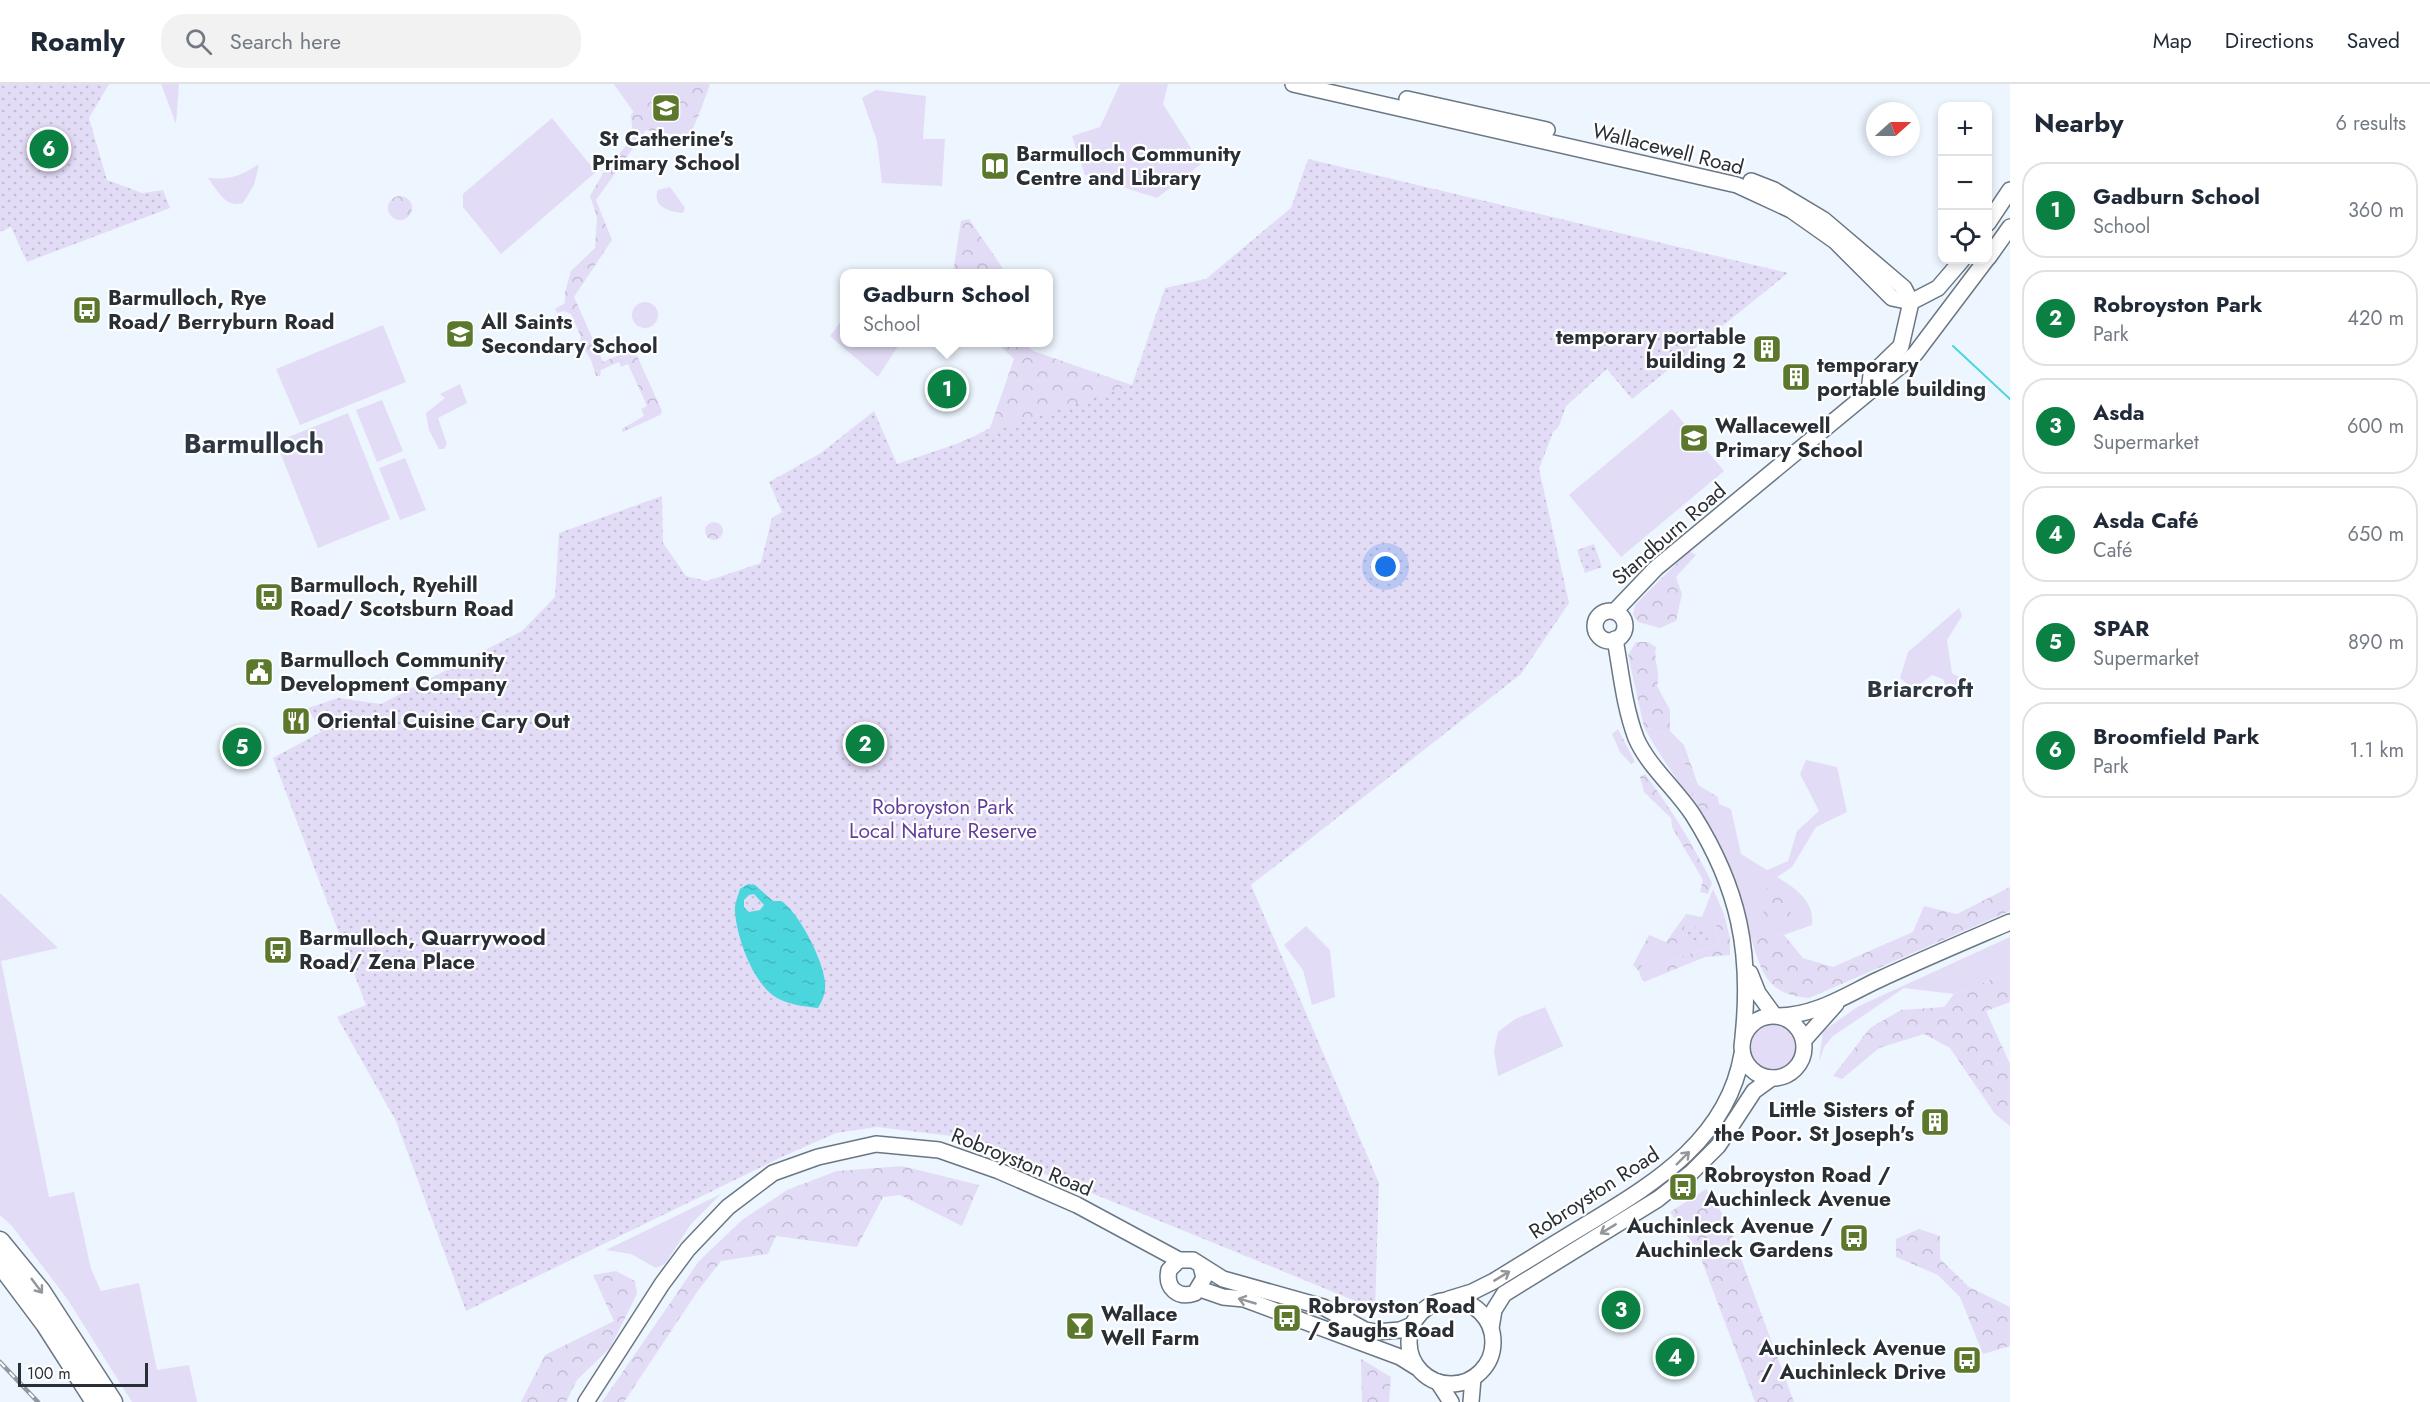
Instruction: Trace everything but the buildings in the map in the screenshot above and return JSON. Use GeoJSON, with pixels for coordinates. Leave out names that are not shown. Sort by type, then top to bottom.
{"type":"FeatureCollection","features":[{"type":"Feature","properties":{"kind":"highway"},"geometry":{"type":"LineString","coordinates":[[0,1241],[41,1291],[113,1402]]}},
{"type":"Feature","properties":{"kind":"highway"},"geometry":{"type":"LineString","coordinates":[[0,1264],[45,1324],[95,1402]]}},
{"type":"Feature","properties":{"kind":"main road","name":"Wallacewell Road"},"geometry":{"type":"LineString","coordinates":[[1293,84],[1351,89],[1473,112],[1744,179],[1774,190],[1803,206],[1849,238],[1887,276],[1904,288],[1911,302]]}},
{"type":"Feature","properties":{"kind":"main road"},"geometry":{"type":"LineString","coordinates":[[1992,217],[2010,190]]}},
{"type":"Feature","properties":{"kind":"main road"},"geometry":{"type":"LineString","coordinates":[[1992,252],[2010,226]]}},
{"type":"Feature","properties":{"kind":"main road"},"geometry":{"type":"LineString","coordinates":[[1911,302],[1938,288],[1959,264]]}},
{"type":"Feature","properties":{"kind":"main road"},"geometry":{"type":"LineString","coordinates":[[1869,391],[1915,354],[1983,264]]}},
{"type":"Feature","properties":{"kind":"main road","name":"Standburn Road"},"geometry":{"type":"LineString","coordinates":[[1615,611],[1656,568],[1869,391],[1871,375],[1901,346],[1911,302]]}},
{"type":"Feature","properties":{"kind":"main road"},"geometry":{"type":"LineString","coordinates":[[1607,610],[1615,611],[1621,616],[1625,628],[1622,638],[1607,641],[1600,636],[1595,620],[1607,610]]}},
{"type":"Feature","properties":{"kind":"main road"},"geometry":{"type":"LineString","coordinates":[[1615,639],[1626,704],[1637,740],[1692,814],[1716,857],[1732,895],[1742,928],[1747,964],[1742,1054],[1753,1071],[1772,1078],[1788,1074],[1795,1069],[1802,1058],[1804,1040],[1814,1026],[1840,1000]]}},
{"type":"Feature","properties":{"kind":"main road"},"geometry":{"type":"LineString","coordinates":[[1743,1037],[1757,1020],[1801,1014],[1840,1000],[1876,981],[2010,922]]}},
{"type":"Feature","properties":{"kind":"main road"},"geometry":{"type":"LineString","coordinates":[[1747,964],[1758,993],[1776,1016],[1797,1026],[1804,1040]]}},
{"type":"Feature","properties":{"kind":"main road","name":"Robroyston Road"},"geometry":{"type":"LineString","coordinates":[[1449,1299],[1472,1292],[1494,1281],[1639,1192],[1678,1163],[1713,1124],[1730,1096],[1742,1054]]}},
{"type":"Feature","properties":{"kind":"main road","name":"Robroyston Road"},"geometry":{"type":"LineString","coordinates":[[1491,1328],[1494,1310],[1504,1294],[1658,1199],[1692,1172],[1718,1146],[1759,1086],[1772,1078]]}},
{"type":"Feature","properties":{"kind":"main road","name":"Robroyston Road"},"geometry":{"type":"LineString","coordinates":[[586,1402],[662,1284],[688,1249],[728,1207],[773,1173],[818,1156],[876,1144],[939,1150],[999,1171],[1127,1231],[1174,1265],[1193,1260],[1223,1279],[1323,1307],[1365,1330],[1386,1332],[1412,1325]]}},
{"type":"Feature","properties":{"kind":"main road"},"geometry":{"type":"LineString","coordinates":[[1174,1265],[1168,1283],[1178,1294],[1192,1294],[1200,1289],[1204,1278],[1201,1266]]}},
{"type":"Feature","properties":{"kind":"main road"},"geometry":{"type":"LineString","coordinates":[[1200,1289],[1223,1297],[1244,1299],[1400,1357],[1438,1382],[1451,1402]]}},
{"type":"Feature","properties":{"kind":"main road"},"geometry":{"type":"LineString","coordinates":[[1418,1369],[1409,1351],[1412,1325],[1420,1313],[1430,1305],[1449,1299],[1468,1303],[1484,1314],[1491,1328],[1493,1347],[1489,1361],[1473,1378],[1460,1384],[1438,1382]]}},
{"type":"Feature","properties":{"kind":"main road"},"geometry":{"type":"LineString","coordinates":[[1471,1402],[1473,1378]]}},
{"type":"Feature","properties":{"kind":"green space"},"geometry":{"type":"Polygon","coordinates":[[[0,84],[109,84],[89,118],[107,180],[142,193],[163,190],[170,208],[27,262],[11,227],[0,232],[0,84]]]}},
{"type":"Feature","properties":{"kind":"green space"},"geometry":{"type":"Polygon","coordinates":[[[161,84],[179,84],[176,124],[161,84]]]}},
{"type":"Feature","properties":{"kind":"green space","name":"St Catherine's Primary School"},"geometry":{"type":"Polygon","coordinates":[[[614,84],[710,84],[690,137],[646,130],[614,84]]]}},
{"type":"Feature","properties":{"kind":"green space"},"geometry":{"type":"Polygon","coordinates":[[[696,84],[710,84],[698,117],[657,114],[656,108],[661,104],[696,84]]]}},
{"type":"Feature","properties":{"kind":"green space"},"geometry":{"type":"Polygon","coordinates":[[[1120,84],[1168,84],[1163,104],[1201,164],[1157,198],[1085,175],[1072,136],[1100,127],[1120,84]]]}},
{"type":"Feature","properties":{"kind":"green space"},"geometry":{"type":"Polygon","coordinates":[[[876,90],[926,96],[923,139],[945,139],[942,186],[882,183],[877,141],[862,98],[876,90]]]}},
{"type":"Feature","properties":{"kind":"green space"},"geometry":{"type":"Polygon","coordinates":[[[644,92],[651,101],[650,113],[664,132],[646,130],[596,200],[612,240],[574,297],[603,362],[634,349],[662,411],[660,415],[623,432],[622,429],[644,416],[641,409],[647,406],[628,364],[621,367],[619,362],[601,370],[600,376],[596,376],[591,360],[580,342],[581,337],[571,314],[564,311],[557,313],[555,309],[565,303],[565,292],[571,271],[595,248],[597,217],[590,196],[602,175],[633,137],[631,115],[634,111],[638,112],[638,96],[644,92]]]}},
{"type":"Feature","properties":{"kind":"green space"},"geometry":{"type":"Polygon","coordinates":[[[552,118],[596,172],[501,254],[463,207],[463,194],[552,118]]]}},
{"type":"Feature","properties":{"kind":"green space","name":"Robroyston Park Local Nature Reserve"},"geometry":{"type":"Polygon","coordinates":[[[1308,159],[1788,273],[1632,399],[1607,369],[1566,406],[1539,469],[1569,603],[1521,674],[1251,885],[1379,1183],[1375,1309],[952,1136],[877,1127],[836,1133],[786,1155],[466,1311],[396,1121],[337,1017],[366,1005],[273,758],[321,732],[308,708],[338,698],[381,704],[522,631],[555,597],[559,533],[662,496],[663,543],[686,576],[707,581],[761,563],[772,518],[782,512],[769,482],[821,453],[874,411],[897,464],[1132,385],[1165,288],[1206,279],[1291,208],[1308,159]]]}},
{"type":"Feature","properties":{"kind":"green space"},"geometry":{"type":"Polygon","coordinates":[[[259,164],[254,185],[243,203],[227,201],[208,178],[235,176],[259,164]]]}},
{"type":"Feature","properties":{"kind":"green space"},"geometry":{"type":"Polygon","coordinates":[[[670,187],[685,208],[683,213],[663,208],[657,201],[658,190],[670,187]]]}},
{"type":"Feature","properties":{"kind":"green space"},"geometry":{"type":"Polygon","coordinates":[[[400,196],[408,200],[412,208],[408,216],[400,220],[392,216],[388,208],[392,200],[400,196]]]}},
{"type":"Feature","properties":{"kind":"green space"},"geometry":{"type":"Polygon","coordinates":[[[969,219],[1003,269],[954,269],[961,221],[969,219]]]}},
{"type":"Feature","properties":{"kind":"green space"},"geometry":{"type":"Polygon","coordinates":[[[645,302],[654,306],[658,315],[654,324],[645,328],[636,324],[632,315],[636,306],[645,302]]]}},
{"type":"Feature","properties":{"kind":"green space"},"geometry":{"type":"Polygon","coordinates":[[[840,323],[840,345],[830,336],[840,323]]]}},
{"type":"Feature","properties":{"kind":"green space"},"geometry":{"type":"Polygon","coordinates":[[[383,325],[406,382],[300,425],[276,369],[383,325]]]}},
{"type":"Feature","properties":{"kind":"green space"},"geometry":{"type":"Polygon","coordinates":[[[843,347],[897,347],[878,377],[843,347]]]}},
{"type":"Feature","properties":{"kind":"green space"},"geometry":{"type":"Polygon","coordinates":[[[1001,347],[1028,347],[1033,351],[1132,385],[761,563],[772,518],[825,493],[937,452],[990,428],[1014,359],[1001,347]]]}},
{"type":"Feature","properties":{"kind":"green space"},"geometry":{"type":"Polygon","coordinates":[[[460,384],[467,403],[438,418],[447,444],[444,449],[439,449],[429,430],[426,413],[445,398],[440,394],[460,384]]]}},
{"type":"Feature","properties":{"kind":"green space"},"geometry":{"type":"Polygon","coordinates":[[[382,400],[403,451],[377,462],[356,410],[382,400]]]}},
{"type":"Feature","properties":{"kind":"green space"},"geometry":{"type":"Polygon","coordinates":[[[1672,409],[1724,471],[1621,557],[1569,495],[1672,409]]]}},
{"type":"Feature","properties":{"kind":"green space"},"geometry":{"type":"Polygon","coordinates":[[[348,413],[390,519],[318,548],[276,442],[348,413]]]}},
{"type":"Feature","properties":{"kind":"green space"},"geometry":{"type":"Polygon","coordinates":[[[405,458],[426,510],[400,520],[379,468],[405,458]]]}},
{"type":"Feature","properties":{"kind":"green space"},"geometry":{"type":"Polygon","coordinates":[[[714,522],[720,525],[723,531],[720,537],[714,540],[708,537],[705,531],[708,525],[714,522]]]}},
{"type":"Feature","properties":{"kind":"green space"},"geometry":{"type":"Polygon","coordinates":[[[1594,544],[1602,567],[1585,573],[1577,550],[1594,544]]]}},
{"type":"Feature","properties":{"kind":"green space"},"geometry":{"type":"Polygon","coordinates":[[[1689,551],[1696,555],[1676,577],[1682,594],[1676,621],[1660,628],[1638,622],[1633,615],[1635,605],[1689,551]]]}},
{"type":"Feature","properties":{"kind":"green space"},"geometry":{"type":"Polygon","coordinates":[[[1959,608],[1962,616],[1947,640],[1952,673],[1976,686],[1950,696],[1943,679],[1932,675],[1914,689],[1900,678],[1908,652],[1959,608]]]}},
{"type":"Feature","properties":{"kind":"green space"},"geometry":{"type":"Polygon","coordinates":[[[1636,642],[1648,642],[1656,647],[1657,686],[1670,710],[1670,731],[1684,745],[1698,785],[1718,797],[1719,804],[1704,815],[1692,796],[1692,782],[1680,750],[1667,735],[1644,727],[1628,655],[1636,642]]]}},
{"type":"Feature","properties":{"kind":"green space"},"geometry":{"type":"Polygon","coordinates":[[[1644,727],[1667,735],[1680,750],[1692,782],[1692,796],[1704,815],[1719,804],[1731,809],[1741,854],[1767,870],[1788,861],[1797,831],[1819,811],[1800,774],[1806,760],[1837,767],[1847,812],[1816,827],[1792,867],[1777,877],[1797,891],[1807,902],[1812,916],[1812,925],[1784,935],[1758,929],[1752,941],[1734,884],[1716,842],[1644,727]]]}},
{"type":"Feature","properties":{"kind":"green space"},"geometry":{"type":"Polygon","coordinates":[[[1618,729],[1635,762],[1631,764],[1620,752],[1612,734],[1618,729]]]}},
{"type":"Feature","properties":{"kind":"green space"},"geometry":{"type":"Polygon","coordinates":[[[1645,774],[1664,800],[1705,869],[1712,883],[1708,894],[1700,892],[1703,880],[1672,827],[1671,818],[1644,792],[1640,777],[1645,774]]]}},
{"type":"Feature","properties":{"kind":"green space"},"geometry":{"type":"Polygon","coordinates":[[[1770,887],[1782,891],[1793,907],[1788,919],[1770,922],[1761,908],[1761,892],[1770,887]]]}},
{"type":"Feature","properties":{"kind":"green space"},"geometry":{"type":"Polygon","coordinates":[[[2010,887],[2010,911],[1809,998],[1785,992],[1770,982],[1760,965],[1752,941],[1758,928],[1784,935],[1803,958],[1833,967],[1913,932],[1924,906],[1957,914],[2010,887]]]}},
{"type":"Feature","properties":{"kind":"green space"},"geometry":{"type":"Polygon","coordinates":[[[1713,889],[1724,914],[1715,928],[1719,937],[1717,945],[1677,958],[1641,978],[1639,971],[1651,948],[1683,939],[1686,914],[1702,917],[1713,889]]]}},
{"type":"Feature","properties":{"kind":"green space"},"geometry":{"type":"Polygon","coordinates":[[[0,893],[58,948],[1,961],[49,1197],[74,1192],[91,1269],[101,1291],[139,1283],[157,1370],[189,1365],[197,1402],[132,1402],[68,1300],[12,1226],[0,1215],[0,893]]]}},
{"type":"Feature","properties":{"kind":"green space"},"geometry":{"type":"Polygon","coordinates":[[[1686,914],[1683,939],[1661,953],[1651,948],[1639,971],[1633,965],[1649,935],[1666,942],[1686,914]]]}},
{"type":"Feature","properties":{"kind":"green space"},"geometry":{"type":"Polygon","coordinates":[[[1724,914],[1730,938],[1730,955],[1705,957],[1644,982],[1641,978],[1677,958],[1717,945],[1719,937],[1715,928],[1724,914]]]}},
{"type":"Feature","properties":{"kind":"green space"},"geometry":{"type":"Polygon","coordinates":[[[1306,926],[1330,950],[1335,997],[1312,1005],[1303,970],[1284,945],[1306,926]]]}},
{"type":"Feature","properties":{"kind":"green space"},"geometry":{"type":"Polygon","coordinates":[[[1705,926],[1708,940],[1690,943],[1687,929],[1705,926]]]}},
{"type":"Feature","properties":{"kind":"green space"},"geometry":{"type":"Polygon","coordinates":[[[2010,937],[2010,992],[2001,976],[1954,994],[1904,988],[1833,1036],[1824,1047],[1819,1062],[1823,1031],[1859,1006],[2010,937]]]}},
{"type":"Feature","properties":{"kind":"green space"},"geometry":{"type":"Polygon","coordinates":[[[2001,976],[2010,992],[2010,1002],[1986,1011],[2010,1064],[2010,1126],[1995,1114],[1950,1048],[1924,1034],[1879,1048],[1842,1079],[1833,1076],[1870,1028],[1901,1010],[1944,1007],[1954,994],[2001,976]]]}},
{"type":"Feature","properties":{"kind":"green space"},"geometry":{"type":"Polygon","coordinates":[[[1545,1007],[1563,1046],[1498,1076],[1494,1051],[1498,1032],[1515,1019],[1545,1007]]]}},
{"type":"Feature","properties":{"kind":"green space"},"geometry":{"type":"Polygon","coordinates":[[[1778,1024],[1790,1030],[1795,1038],[1795,1056],[1790,1064],[1782,1069],[1768,1070],[1756,1064],[1751,1056],[1750,1042],[1756,1030],[1764,1025],[1778,1024]]]}},
{"type":"Feature","properties":{"kind":"green space"},"geometry":{"type":"Polygon","coordinates":[[[902,1166],[979,1185],[962,1226],[900,1195],[883,1197],[857,1247],[776,1236],[768,1254],[721,1261],[697,1292],[624,1402],[602,1402],[699,1261],[742,1220],[787,1190],[837,1171],[902,1166]]]}},
{"type":"Feature","properties":{"kind":"green space"},"geometry":{"type":"Polygon","coordinates":[[[1706,1189],[1727,1221],[1794,1402],[1755,1402],[1698,1251],[1670,1212],[1706,1189]]]}},
{"type":"Feature","properties":{"kind":"green space"},"geometry":{"type":"Polygon","coordinates":[[[721,1194],[691,1224],[665,1264],[656,1268],[631,1254],[606,1250],[721,1194]]]}},
{"type":"Feature","properties":{"kind":"green space"},"geometry":{"type":"Polygon","coordinates":[[[1919,1229],[1940,1236],[1940,1259],[1969,1287],[2010,1307],[2010,1346],[1983,1354],[1960,1297],[1938,1275],[1896,1257],[1896,1239],[1919,1229]]]}},
{"type":"Feature","properties":{"kind":"green space"},"geometry":{"type":"Polygon","coordinates":[[[616,1271],[635,1281],[637,1294],[610,1348],[577,1380],[566,1402],[521,1402],[545,1355],[614,1321],[593,1275],[616,1271]]]}},
{"type":"Feature","properties":{"kind":"green space"},"geometry":{"type":"Polygon","coordinates":[[[1361,1359],[1391,1377],[1389,1402],[1362,1402],[1361,1359]]]}},
{"type":"Feature","properties":{"kind":"water"},"geometry":{"type":"Polygon","coordinates":[[[748,884],[755,885],[773,901],[781,901],[795,915],[809,937],[823,973],[825,993],[818,1008],[781,1000],[761,983],[743,948],[736,923],[735,906],[740,889],[748,884]],[[754,894],[744,900],[744,907],[749,912],[760,910],[764,905],[754,894]]]}},
{"type":"Feature","properties":{"kind":"waterway"},"geometry":{"type":"LineString","coordinates":[[1953,346],[2010,399]]}},
{"type":"Feature","properties":{"kind":"railway"},"geometry":{"type":"LineString","coordinates":[[0,1362],[38,1402]]}},
{"type":"Feature","properties":{"kind":"place","name":"St Catherine's Primary School"},"geometry":{"type":"Point","coordinates":[666,108]}},
{"type":"Feature","properties":{"kind":"place","name":"Broomfield Park"},"geometry":{"type":"Point","coordinates":[49,149]}},
{"type":"Feature","properties":{"kind":"place","name":"Barmulloch Community Centre and Library"},"geometry":{"type":"Point","coordinates":[995,166]}},
{"type":"Feature","properties":{"kind":"place","name":"Barmulloch, Rye Road/ Berryburn Road"},"geometry":{"type":"Point","coordinates":[87,310]}},
{"type":"Feature","properties":{"kind":"place","name":"All Saints Secondary School"},"geometry":{"type":"Point","coordinates":[460,334]}},
{"type":"Feature","properties":{"kind":"place","name":"temporary portable building 2"},"geometry":{"type":"Point","coordinates":[1767,349]}},
{"type":"Feature","properties":{"kind":"place","name":"temporary portable building"},"geometry":{"type":"Point","coordinates":[1796,377]}},
{"type":"Feature","properties":{"kind":"place","name":"Gadburn School"},"geometry":{"type":"Point","coordinates":[947,389]}},
{"type":"Feature","properties":{"kind":"place","name":"Wallacewell Primary School"},"geometry":{"type":"Point","coordinates":[1694,438]}},
{"type":"Feature","properties":{"kind":"place","name":"Barmulloch, Ryehill Road/ Scotsburn Road"},"geometry":{"type":"Point","coordinates":[269,597]}},
{"type":"Feature","properties":{"kind":"place","name":"Barmulloch Community Development Company"},"geometry":{"type":"Point","coordinates":[259,672]}},
{"type":"Feature","properties":{"kind":"place","name":"Oriental Cuisine Cary Out"},"geometry":{"type":"Point","coordinates":[296,721]}},
{"type":"Feature","properties":{"kind":"place","name":"Robroyston Park"},"geometry":{"type":"Point","coordinates":[865,744]}},
{"type":"Feature","properties":{"kind":"place","name":"SPAR"},"geometry":{"type":"Point","coordinates":[242,747]}},
{"type":"Feature","properties":{"kind":"place","name":"Barmulloch, Quarrywood Road/ Zena Place"},"geometry":{"type":"Point","coordinates":[278,950]}},
{"type":"Feature","properties":{"kind":"place","name":"Little Sisters of the Poor. St Joseph's"},"geometry":{"type":"Point","coordinates":[1935,1122]}},
{"type":"Feature","properties":{"kind":"place","name":"Robroyston Road / Auchinleck Avenue"},"geometry":{"type":"Point","coordinates":[1683,1187]}},
{"type":"Feature","properties":{"kind":"place","name":"Auchinleck Avenue / Auchinleck Gardens"},"geometry":{"type":"Point","coordinates":[1854,1238]}},
{"type":"Feature","properties":{"kind":"place","name":"Asda"},"geometry":{"type":"Point","coordinates":[1621,1310]}},
{"type":"Feature","properties":{"kind":"place","name":"Robroyston Road / Saughs Road"},"geometry":{"type":"Point","coordinates":[1287,1318]}},
{"type":"Feature","properties":{"kind":"place","name":"Wallace Well Farm"},"geometry":{"type":"Point","coordinates":[1080,1326]}},
{"type":"Feature","properties":{"kind":"place","name":"Asda Café"},"geometry":{"type":"Point","coordinates":[1675,1357]}},
{"type":"Feature","properties":{"kind":"place","name":"Auchinleck Avenue / Auchinleck Drive"},"geometry":{"type":"Point","coordinates":[1967,1360]}},
{"type":"Feature","properties":{"kind":"district","name":"Barmulloch"},"geometry":{"type":"Point","coordinates":[254,444]}},
{"type":"Feature","properties":{"kind":"district","name":"Briarcroft"},"geometry":{"type":"Point","coordinates":[1920,689]}}]}
